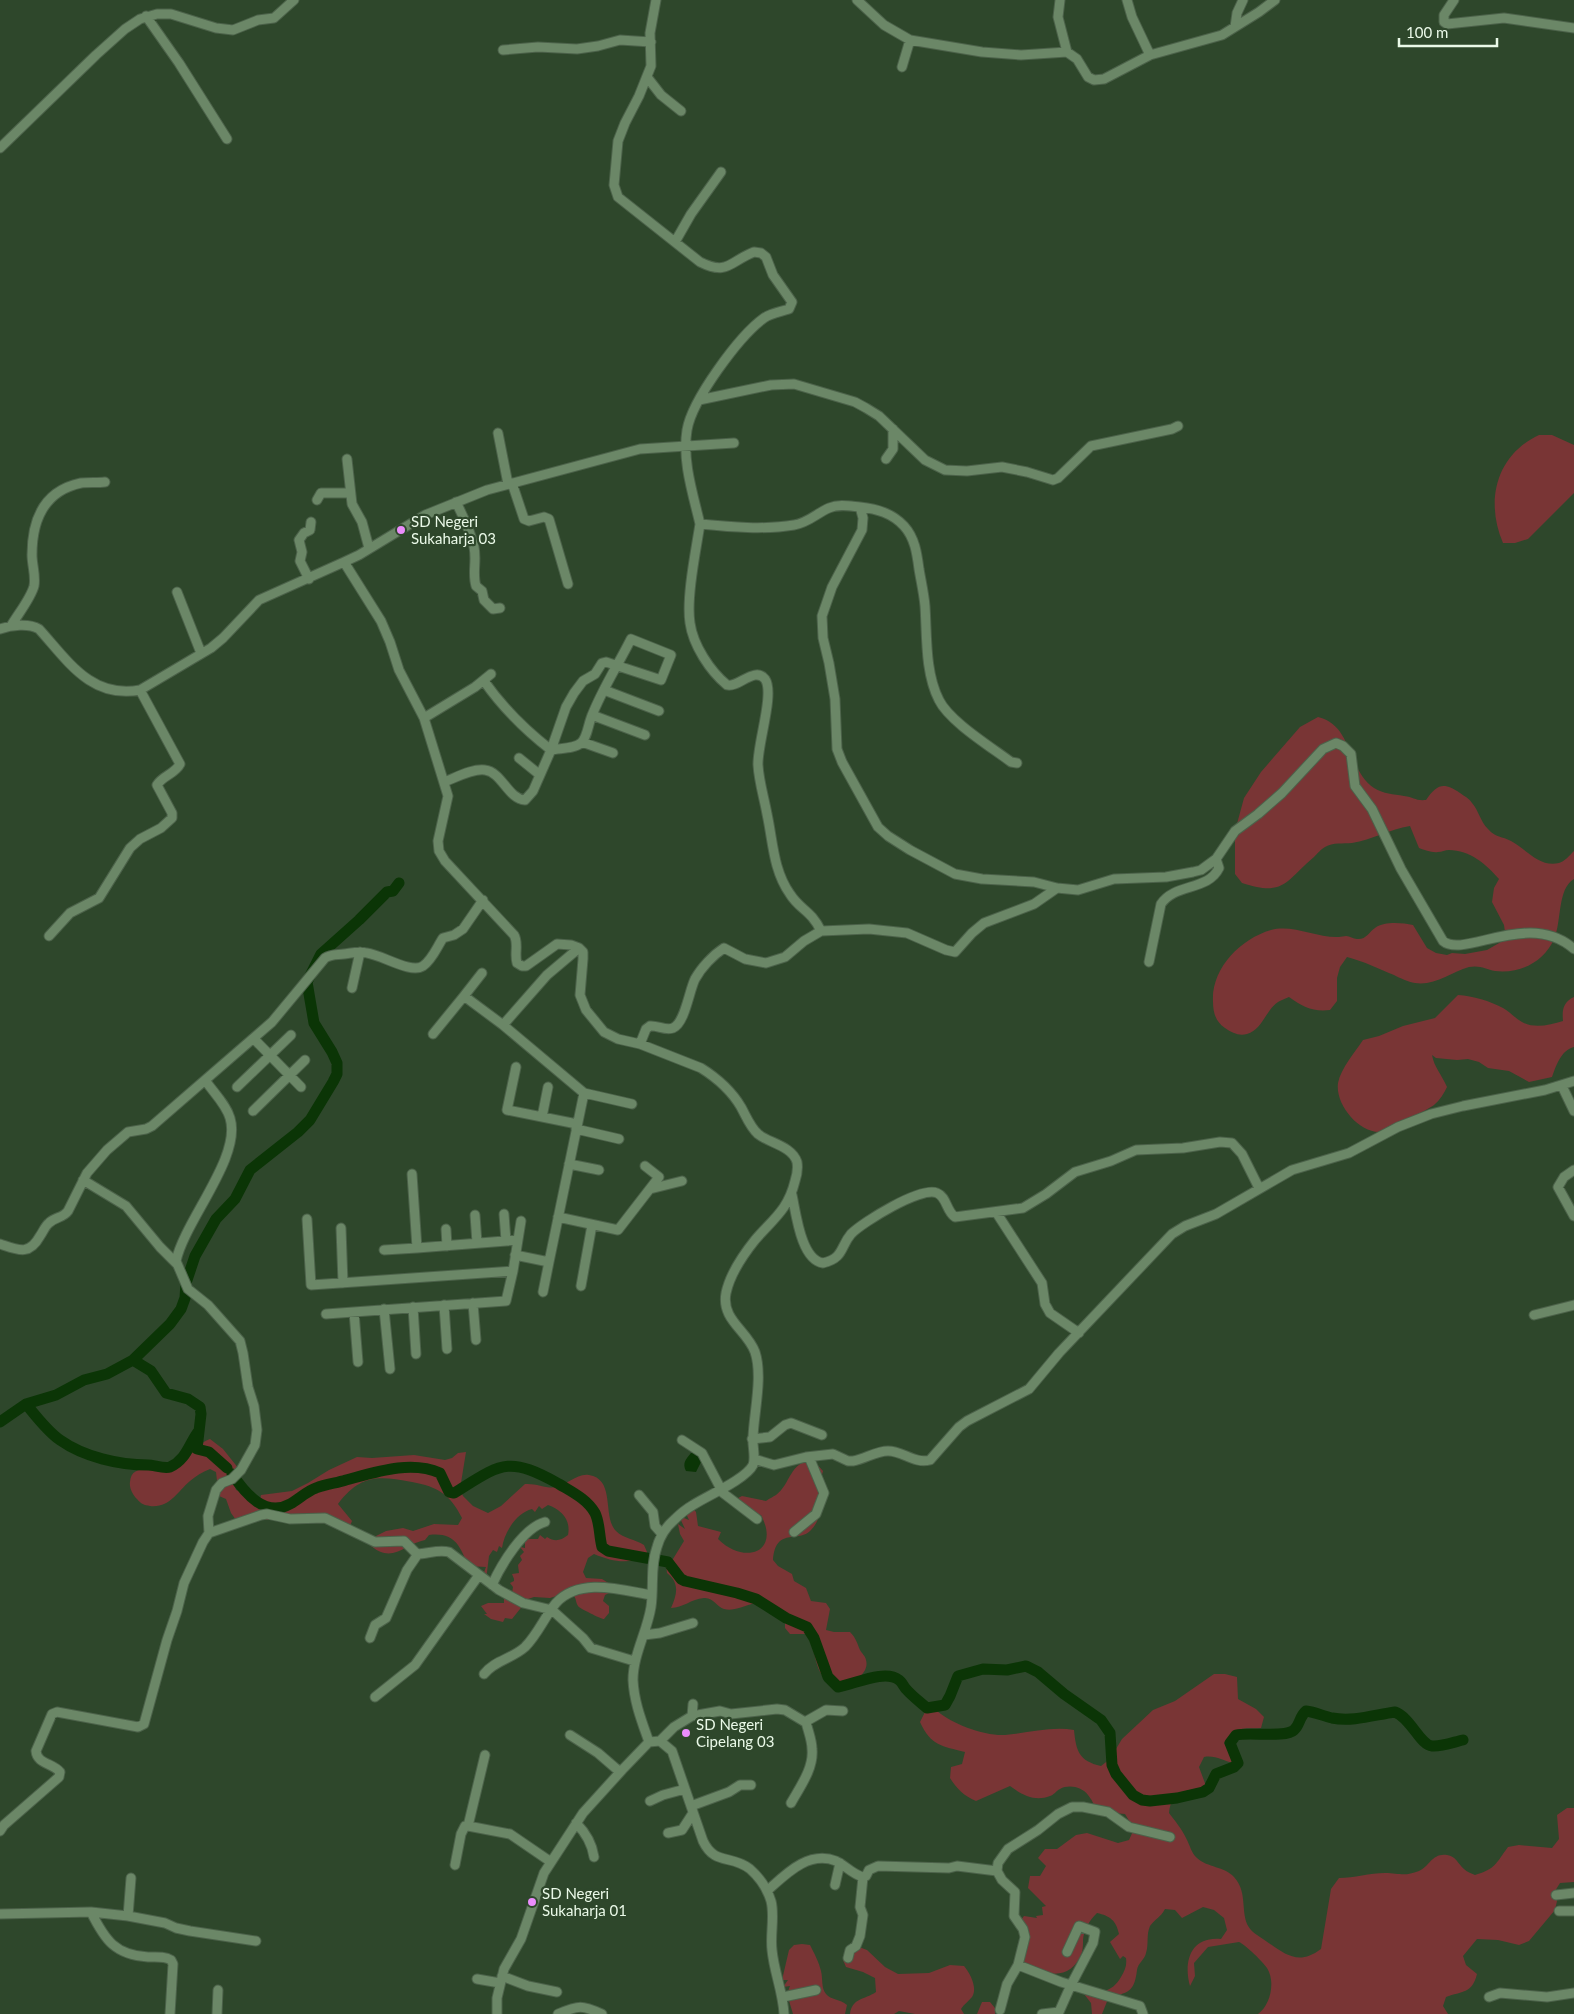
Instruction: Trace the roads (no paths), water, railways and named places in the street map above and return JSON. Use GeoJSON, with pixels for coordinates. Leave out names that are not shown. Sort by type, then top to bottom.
{"type":"FeatureCollection","features":[{"type":"Feature","properties":{"kind":"street"},"geometry":{"type":"LineString","coordinates":[[0,148],[133,22],[146,16],[171,14],[216,28],[233,30],[258,20],[274,18],[294,0]]}},
{"type":"Feature","properties":{"kind":"street"},"geometry":{"type":"LineString","coordinates":[[656,0],[651,22],[650,66],[647,77],[621,133],[614,185],[618,197],[700,262],[713,268],[726,268],[754,252],[763,254],[776,281],[792,302],[792,306],[789,309],[768,315],[753,327],[715,372],[689,421],[686,445],[690,487],[700,524],[689,612],[691,631],[709,664],[726,685],[733,685],[754,676],[762,677],[766,680],[768,691],[767,707],[758,761],[759,780],[775,860],[782,880],[790,894],[814,918],[821,931]]}},
{"type":"Feature","properties":{"kind":"street"},"geometry":{"type":"LineString","coordinates":[[856,0],[884,25],[910,40],[982,52],[1021,55],[1066,52],[1077,58],[1088,77],[1094,80],[1112,76],[1150,55],[1222,35],[1275,0]]}},
{"type":"Feature","properties":{"kind":"street"},"geometry":{"type":"LineString","coordinates":[[1060,0],[1058,17],[1066,52]]}},
{"type":"Feature","properties":{"kind":"street"},"geometry":{"type":"LineString","coordinates":[[1127,0],[1132,16],[1150,55]]}},
{"type":"Feature","properties":{"kind":"street"},"geometry":{"type":"LineString","coordinates":[[1235,27],[1237,13],[1243,0]]}},
{"type":"Feature","properties":{"kind":"street"},"geometry":{"type":"LineString","coordinates":[[1454,0],[1444,14],[1444,22],[1447,24],[1504,18],[1574,28]]}},
{"type":"Feature","properties":{"kind":"street"},"geometry":{"type":"LineString","coordinates":[[146,16],[179,63],[227,139]]}},
{"type":"Feature","properties":{"kind":"street"},"geometry":{"type":"LineString","coordinates":[[503,50],[538,47],[577,49],[620,40],[651,42]]}},
{"type":"Feature","properties":{"kind":"street"},"geometry":{"type":"LineString","coordinates":[[902,67],[910,40]]}},
{"type":"Feature","properties":{"kind":"street"},"geometry":{"type":"LineString","coordinates":[[647,77],[661,95],[681,111]]}},
{"type":"Feature","properties":{"kind":"street"},"geometry":{"type":"LineString","coordinates":[[675,242],[691,214],[721,172]]}},
{"type":"Feature","properties":{"kind":"street"},"geometry":{"type":"LineString","coordinates":[[699,400],[771,385],[794,384],[855,402],[879,416],[925,460],[946,470],[967,471],[1002,467],[1053,480],[1058,478],[1092,446],[1172,429],[1178,426]]}},
{"type":"Feature","properties":{"kind":"street"},"geometry":{"type":"LineString","coordinates":[[886,458],[893,449],[893,429]]}},
{"type":"Feature","properties":{"kind":"street"},"geometry":{"type":"LineString","coordinates":[[498,433],[510,484],[524,519],[529,521],[544,517],[548,519],[568,584]]}},
{"type":"Feature","properties":{"kind":"street"},"geometry":{"type":"LineString","coordinates":[[0,629],[11,626],[34,626],[39,629],[70,664],[100,687],[120,692],[140,690],[223,638],[259,600],[344,562],[425,515],[456,502],[487,490],[640,449],[734,443]]}},
{"type":"Feature","properties":{"kind":"street"},"geometry":{"type":"LineString","coordinates":[[347,459],[352,504],[362,522],[369,548]]}},
{"type":"Feature","properties":{"kind":"street"},"geometry":{"type":"LineString","coordinates":[[11,626],[34,587],[33,534],[40,512],[49,501],[63,490],[82,483],[104,482]]}},
{"type":"Feature","properties":{"kind":"street"},"geometry":{"type":"LineString","coordinates":[[317,500],[321,494],[350,493]]}},
{"type":"Feature","properties":{"kind":"street"},"geometry":{"type":"LineString","coordinates":[[456,502],[474,548],[476,562],[473,576],[476,586],[482,591],[484,600],[492,609],[500,608]]}},
{"type":"Feature","properties":{"kind":"street"},"geometry":{"type":"LineString","coordinates":[[700,524],[750,527],[800,524],[835,506],[847,505],[878,510],[894,517],[904,526],[914,542],[925,604],[930,663],[934,687],[940,702],[950,715],[1006,758],[1017,763]]}},
{"type":"Feature","properties":{"kind":"street"},"geometry":{"type":"LineString","coordinates":[[860,507],[863,518],[862,530],[827,598],[822,624],[835,699],[836,741],[842,762],[878,827],[910,850],[955,874],[982,879],[1034,882],[1057,888],[1078,890],[1114,879],[1177,876],[1201,870],[1216,859],[1235,831],[1282,793],[1323,749],[1329,745],[1338,744],[1351,754],[1356,786],[1372,809],[1401,869],[1440,938],[1446,944],[1453,946],[1500,936],[1544,933],[1557,937],[1574,949]]}},
{"type":"Feature","properties":{"kind":"street"},"geometry":{"type":"LineString","coordinates":[[309,579],[300,561],[302,552],[299,540],[304,533],[310,530],[311,522]]}},
{"type":"Feature","properties":{"kind":"street"},"geometry":{"type":"LineString","coordinates":[[344,562],[381,621],[399,670],[424,718],[448,796],[439,833],[440,851],[445,861],[516,937],[516,957],[520,966],[532,962],[557,944],[571,945],[579,948],[583,959],[580,995],[586,1010],[604,1032],[618,1039],[640,1044],[701,1068],[722,1084],[737,1102],[759,1135],[790,1152],[795,1158],[797,1172],[792,1195],[782,1212],[755,1240],[738,1264],[726,1294],[725,1305],[728,1314],[756,1354],[757,1382],[752,1439],[754,1460],[751,1468],[746,1473],[721,1490],[685,1510],[662,1534],[656,1549],[653,1563],[651,1608],[644,1635],[634,1661],[633,1679],[635,1699],[650,1742]]}},
{"type":"Feature","properties":{"kind":"street"},"geometry":{"type":"LineString","coordinates":[[178,592],[201,653]]}},
{"type":"Feature","properties":{"kind":"street"},"geometry":{"type":"LineString","coordinates":[[444,782],[474,771],[486,770],[492,772],[514,795],[522,800],[530,795],[551,750],[566,707],[583,681],[595,674],[602,663],[606,662],[618,665],[661,680],[671,655],[631,638],[618,665],[604,690],[582,742],[574,747],[551,750],[510,715],[484,681]]}},
{"type":"Feature","properties":{"kind":"street"},"geometry":{"type":"LineString","coordinates":[[424,718],[484,681],[491,674]]}},
{"type":"Feature","properties":{"kind":"street"},"geometry":{"type":"LineString","coordinates":[[49,936],[70,914],[99,898],[130,848],[161,828],[172,818],[172,813],[157,785],[176,770],[180,764],[140,690]]}},
{"type":"Feature","properties":{"kind":"street"},"geometry":{"type":"LineString","coordinates":[[604,690],[658,711]]}},
{"type":"Feature","properties":{"kind":"street"},"geometry":{"type":"LineString","coordinates":[[592,716],[645,734]]}},
{"type":"Feature","properties":{"kind":"street"},"geometry":{"type":"LineString","coordinates":[[582,742],[613,753]]}},
{"type":"Feature","properties":{"kind":"street"},"geometry":{"type":"LineString","coordinates":[[519,758],[540,774]]}},
{"type":"Feature","properties":{"kind":"street"},"geometry":{"type":"LineString","coordinates":[[1149,962],[1161,904],[1175,892],[1210,878],[1219,868],[1216,859]]}},
{"type":"Feature","properties":{"kind":"street"},"geometry":{"type":"LineString","coordinates":[[640,1044],[646,1029],[650,1026],[669,1029],[676,1025],[688,1002],[695,979],[722,948],[727,948],[750,961],[766,963],[785,957],[804,941],[821,931],[868,929],[907,933],[955,952],[978,927],[991,920],[1034,904],[1057,888]]}},
{"type":"Feature","properties":{"kind":"street"},"geometry":{"type":"LineString","coordinates":[[0,1244],[20,1250],[26,1250],[34,1245],[48,1223],[61,1217],[68,1211],[83,1180],[95,1163],[122,1136],[128,1132],[152,1126],[254,1039],[280,1014],[329,956],[360,952],[384,957],[414,970],[422,967],[444,938],[454,935],[463,929],[483,900]]}},
{"type":"Feature","properties":{"kind":"street"},"geometry":{"type":"LineString","coordinates":[[503,1025],[547,975],[579,948]]}},
{"type":"Feature","properties":{"kind":"street"},"geometry":{"type":"LineString","coordinates":[[352,988],[360,952]]}},
{"type":"Feature","properties":{"kind":"street"},"geometry":{"type":"LineString","coordinates":[[434,1034],[482,973]]}},
{"type":"Feature","properties":{"kind":"street"},"geometry":{"type":"LineString","coordinates":[[464,996],[503,1025],[584,1093],[632,1104]]}},
{"type":"Feature","properties":{"kind":"street"},"geometry":{"type":"LineString","coordinates":[[238,1087],[291,1035]]}},
{"type":"Feature","properties":{"kind":"street"},"geometry":{"type":"LineString","coordinates":[[254,1039],[302,1087]]}},
{"type":"Feature","properties":{"kind":"street"},"geometry":{"type":"LineString","coordinates":[[253,1111],[306,1060]]}},
{"type":"Feature","properties":{"kind":"street"},"geometry":{"type":"LineString","coordinates":[[516,1067],[507,1110],[542,1117],[619,1139]]}},
{"type":"Feature","properties":{"kind":"street"},"geometry":{"type":"LineString","coordinates":[[0,1831],[4,1825],[59,1777],[60,1772],[57,1768],[41,1761],[36,1751],[52,1714],[57,1712],[138,1727],[144,1724],[184,1583],[209,1533],[208,1516],[216,1490],[222,1483],[233,1478],[241,1470],[252,1452],[258,1434],[240,1341],[213,1310],[187,1288],[177,1257],[222,1164],[232,1132],[229,1114],[204,1080]]}},
{"type":"Feature","properties":{"kind":"street"},"geometry":{"type":"LineString","coordinates":[[754,1460],[774,1465],[809,1456],[833,1454],[848,1461],[853,1461],[886,1451],[893,1451],[920,1461],[930,1460],[959,1427],[967,1421],[986,1409],[1029,1389],[1054,1359],[1172,1234],[1185,1226],[1216,1214],[1292,1170],[1349,1154],[1398,1127],[1430,1114],[1562,1086],[1574,1081]]}},
{"type":"Feature","properties":{"kind":"street"},"geometry":{"type":"LineString","coordinates":[[1562,1086],[1574,1111]]}},
{"type":"Feature","properties":{"kind":"street"},"geometry":{"type":"LineString","coordinates":[[542,1117],[548,1087]]}},
{"type":"Feature","properties":{"kind":"street"},"geometry":{"type":"LineString","coordinates":[[543,1292],[584,1093]]}},
{"type":"Feature","properties":{"kind":"street"},"geometry":{"type":"LineString","coordinates":[[792,1195],[804,1243],[810,1257],[820,1263],[840,1255],[850,1236],[860,1227],[903,1201],[923,1192],[932,1192],[940,1195],[955,1217],[1016,1210],[1030,1205],[1075,1172],[1112,1161],[1129,1152],[1149,1149],[1183,1148],[1220,1142],[1232,1143],[1239,1150],[1260,1188]]}},
{"type":"Feature","properties":{"kind":"street"},"geometry":{"type":"LineString","coordinates":[[569,1164],[599,1170]]}},
{"type":"Feature","properties":{"kind":"street"},"geometry":{"type":"LineString","coordinates":[[558,1217],[618,1230],[659,1177],[645,1166]]}},
{"type":"Feature","properties":{"kind":"street"},"geometry":{"type":"LineString","coordinates":[[1574,1170],[1558,1184],[1561,1194],[1574,1216]]}},
{"type":"Feature","properties":{"kind":"street"},"geometry":{"type":"LineString","coordinates":[[412,1174],[417,1248]]}},
{"type":"Feature","properties":{"kind":"street"},"geometry":{"type":"LineString","coordinates":[[83,1180],[126,1206],[179,1268]]}},
{"type":"Feature","properties":{"kind":"street"},"geometry":{"type":"LineString","coordinates":[[650,1188],[682,1181]]}},
{"type":"Feature","properties":{"kind":"street"},"geometry":{"type":"LineString","coordinates":[[996,1212],[1042,1283],[1046,1308],[1050,1313],[1079,1332]]}},
{"type":"Feature","properties":{"kind":"street"},"geometry":{"type":"LineString","coordinates":[[504,1214],[506,1241]]}},
{"type":"Feature","properties":{"kind":"street"},"geometry":{"type":"LineString","coordinates":[[475,1215],[477,1243]]}},
{"type":"Feature","properties":{"kind":"street"},"geometry":{"type":"LineString","coordinates":[[307,1219],[311,1285],[513,1271]]}},
{"type":"Feature","properties":{"kind":"street"},"geometry":{"type":"LineString","coordinates":[[326,1314],[506,1301],[521,1221]]}},
{"type":"Feature","properties":{"kind":"street"},"geometry":{"type":"LineString","coordinates":[[580,1286],[592,1224]]}},
{"type":"Feature","properties":{"kind":"street"},"geometry":{"type":"LineString","coordinates":[[341,1228],[343,1283]]}},
{"type":"Feature","properties":{"kind":"street"},"geometry":{"type":"LineString","coordinates":[[446,1228],[447,1246]]}},
{"type":"Feature","properties":{"kind":"street"},"geometry":{"type":"LineString","coordinates":[[384,1250],[518,1240]]}},
{"type":"Feature","properties":{"kind":"street"},"geometry":{"type":"LineString","coordinates":[[515,1256],[549,1262]]}},
{"type":"Feature","properties":{"kind":"street"},"geometry":{"type":"LineString","coordinates":[[473,1303],[476,1340]]}},
{"type":"Feature","properties":{"kind":"street"},"geometry":{"type":"LineString","coordinates":[[444,1305],[447,1349]]}},
{"type":"Feature","properties":{"kind":"street"},"geometry":{"type":"LineString","coordinates":[[1534,1315],[1574,1305]]}},
{"type":"Feature","properties":{"kind":"street"},"geometry":{"type":"LineString","coordinates":[[413,1307],[416,1354]]}},
{"type":"Feature","properties":{"kind":"street"},"geometry":{"type":"LineString","coordinates":[[384,1309],[390,1368]]}},
{"type":"Feature","properties":{"kind":"street"},"geometry":{"type":"LineString","coordinates":[[354,1312],[358,1362]]}},
{"type":"Feature","properties":{"kind":"street"},"geometry":{"type":"LineString","coordinates":[[752,1439],[770,1437],[785,1425],[791,1423],[822,1435]]}},
{"type":"Feature","properties":{"kind":"street"},"geometry":{"type":"LineString","coordinates":[[682,1440],[702,1453],[726,1497],[757,1519]]}},
{"type":"Feature","properties":{"kind":"street"},"geometry":{"type":"LineString","coordinates":[[794,1532],[816,1514],[824,1495],[809,1456]]}},
{"type":"Feature","properties":{"kind":"street"},"geometry":{"type":"LineString","coordinates":[[639,1495],[653,1512],[654,1524],[662,1534]]}},
{"type":"Feature","properties":{"kind":"street"},"geometry":{"type":"LineString","coordinates":[[209,1533],[264,1514],[290,1519],[324,1518],[375,1542],[404,1542],[418,1554],[446,1551],[492,1585],[523,1603],[552,1610],[583,1638],[591,1648],[634,1661]]}},
{"type":"Feature","properties":{"kind":"street"},"geometry":{"type":"LineString","coordinates":[[492,1585],[505,1560],[515,1548],[534,1526],[545,1522]]}},
{"type":"Feature","properties":{"kind":"street"},"geometry":{"type":"LineString","coordinates":[[370,1638],[375,1625],[386,1618],[407,1570],[418,1554]]}},
{"type":"Feature","properties":{"kind":"street"},"geometry":{"type":"LineString","coordinates":[[375,1697],[415,1665],[479,1575]]}},
{"type":"Feature","properties":{"kind":"street"},"geometry":{"type":"LineString","coordinates":[[484,1674],[490,1668],[525,1647],[555,1604],[572,1592],[593,1587],[651,1595]]}},
{"type":"Feature","properties":{"kind":"street"},"geometry":{"type":"LineString","coordinates":[[644,1635],[660,1633],[693,1622]]}},
{"type":"Feature","properties":{"kind":"street"},"geometry":{"type":"LineString","coordinates":[[692,1716],[693,1704]]}},
{"type":"Feature","properties":{"kind":"street"},"geometry":{"type":"LineString","coordinates":[[497,2014],[501,1979],[522,1939],[539,1884],[550,1862],[576,1823],[620,1772],[650,1742],[660,1741],[674,1726],[692,1716],[720,1711],[732,1714],[777,1708],[785,1710],[806,1722],[812,1748],[812,1757],[808,1771],[791,1803]]}},
{"type":"Feature","properties":{"kind":"street"},"geometry":{"type":"LineString","coordinates":[[806,1722],[826,1710],[843,1711]]}},
{"type":"Feature","properties":{"kind":"street"},"geometry":{"type":"LineString","coordinates":[[570,1735],[598,1753],[620,1772]]}},
{"type":"Feature","properties":{"kind":"street"},"geometry":{"type":"LineString","coordinates":[[660,1741],[672,1751],[703,1841],[710,1853],[718,1858],[742,1864],[756,1875],[767,1891],[772,1907],[774,1967],[783,1998],[784,2014]]}},
{"type":"Feature","properties":{"kind":"street"},"geometry":{"type":"LineString","coordinates":[[468,1826],[485,1755]]}},
{"type":"Feature","properties":{"kind":"street"},"geometry":{"type":"LineString","coordinates":[[668,1833],[682,1830],[692,1809],[740,1785],[751,1785]]}},
{"type":"Feature","properties":{"kind":"street"},"geometry":{"type":"LineString","coordinates":[[650,1801],[663,1795],[686,1789]]}},
{"type":"Feature","properties":{"kind":"street"},"geometry":{"type":"LineString","coordinates":[[1000,2010],[1007,1984],[1018,1965],[1025,1932],[1014,1916],[1014,1892],[996,1871],[998,1863],[1008,1849],[1038,1830],[1058,1814],[1072,1807],[1084,1807],[1108,1812],[1129,1828],[1170,1837]]}},
{"type":"Feature","properties":{"kind":"street"},"geometry":{"type":"LineString","coordinates":[[576,1823],[584,1831],[591,1843],[594,1857]]}},
{"type":"Feature","properties":{"kind":"street"},"geometry":{"type":"LineString","coordinates":[[455,1865],[464,1826],[510,1834],[550,1862]]}},
{"type":"Feature","properties":{"kind":"street"},"geometry":{"type":"LineString","coordinates":[[767,1891],[791,1870],[806,1861],[828,1859],[840,1863],[857,1876],[862,1877],[866,1876],[869,1870],[874,1867],[885,1866],[949,1868],[958,1866],[996,1871]]}},
{"type":"Feature","properties":{"kind":"street"},"geometry":{"type":"LineString","coordinates":[[835,1885],[840,1863]]}},
{"type":"Feature","properties":{"kind":"street"},"geometry":{"type":"LineString","coordinates":[[848,1958],[850,1950],[856,1946],[860,1936],[863,1915],[860,1907],[862,1877]]}},
{"type":"Feature","properties":{"kind":"street"},"geometry":{"type":"LineString","coordinates":[[128,1916],[131,1878]]}},
{"type":"Feature","properties":{"kind":"street"},"geometry":{"type":"LineString","coordinates":[[1556,1895],[1574,1893]]}},
{"type":"Feature","properties":{"kind":"street"},"geometry":{"type":"LineString","coordinates":[[1559,1911],[1574,1912]]}},
{"type":"Feature","properties":{"kind":"street"},"geometry":{"type":"LineString","coordinates":[[91,1912],[106,1938],[118,1949],[135,1956],[171,1960],[173,1964],[170,2014]]}},
{"type":"Feature","properties":{"kind":"street"},"geometry":{"type":"LineString","coordinates":[[0,1914],[91,1912],[165,1923],[190,1932],[256,1941]]}},
{"type":"Feature","properties":{"kind":"street"},"geometry":{"type":"LineString","coordinates":[[1042,2014],[1058,2013],[1070,1985],[1093,1943],[1095,1932],[1079,1926],[1066,1952]]}},
{"type":"Feature","properties":{"kind":"street"},"geometry":{"type":"LineString","coordinates":[[1018,1965],[1070,1985],[1140,2006],[1143,2014]]}},
{"type":"Feature","properties":{"kind":"street"},"geometry":{"type":"LineString","coordinates":[[477,1978],[501,1979],[557,1992]]}},
{"type":"Feature","properties":{"kind":"street"},"geometry":{"type":"LineString","coordinates":[[217,2014],[218,1990]]}},
{"type":"Feature","properties":{"kind":"street"},"geometry":{"type":"LineString","coordinates":[[783,1998],[816,1990]]}},
{"type":"Feature","properties":{"kind":"street"},"geometry":{"type":"LineString","coordinates":[[1489,1997],[1504,1992],[1547,1997],[1574,1993]]}},
{"type":"Feature","properties":{"kind":"street"},"geometry":{"type":"LineString","coordinates":[[558,2014],[573,2007],[583,2006],[602,2014]]}},
{"type":"Feature","properties":{"kind":"waterway"},"geometry":{"type":"LineString","coordinates":[[0,1422],[26,1404],[56,1395],[84,1380],[107,1374],[133,1360],[170,1324],[181,1309],[185,1298],[186,1283],[195,1256],[216,1219],[235,1199],[250,1170],[298,1132],[310,1120],[337,1074],[337,1063],[314,1023],[307,982],[321,954],[387,892],[393,891],[399,883]]}},
{"type":"Feature","properties":{"kind":"waterway"},"geometry":{"type":"LineString","coordinates":[[133,1360],[151,1371],[166,1393],[188,1399],[200,1407],[197,1449],[209,1452],[227,1468]]}},
{"type":"Feature","properties":{"kind":"waterway"},"geometry":{"type":"LineString","coordinates":[[26,1404],[51,1432],[69,1446],[114,1462],[170,1467],[184,1456],[198,1432]]}},
{"type":"Feature","properties":{"kind":"waterway"},"geometry":{"type":"LineString","coordinates":[[232,1474],[249,1496],[256,1501],[264,1506],[281,1508],[309,1491],[320,1487],[405,1467],[429,1469],[440,1473],[449,1492],[454,1493],[494,1470],[515,1466],[527,1469],[559,1484],[579,1496],[592,1508],[597,1517],[602,1547],[608,1551],[668,1562],[681,1579],[685,1581],[756,1599],[786,1618],[807,1627],[814,1638],[828,1677],[838,1687],[870,1678],[893,1677],[900,1681],[908,1692],[927,1708],[945,1705],[958,1676],[983,1669],[1007,1670],[1026,1666],[1038,1672],[1064,1694],[1101,1720],[1110,1733],[1112,1765],[1116,1774],[1133,1795],[1142,1800],[1177,1798],[1203,1792],[1209,1788],[1216,1774],[1234,1767],[1238,1763],[1230,1743],[1236,1735],[1283,1734],[1290,1732],[1296,1728],[1306,1711],[1340,1719],[1364,1718],[1395,1712],[1406,1720],[1423,1741],[1432,1746],[1463,1740]]}},
{"type":"Feature","properties":{"kind":"place","name":"SD Negeri Sukaharja 03"},"geometry":{"type":"Point","coordinates":[401,530]}},
{"type":"Feature","properties":{"kind":"place","name":"SD Negeri Cipelang 03"},"geometry":{"type":"Point","coordinates":[686,1733]}},
{"type":"Feature","properties":{"kind":"place","name":"SD Negeri Sukaharja 01"},"geometry":{"type":"Point","coordinates":[532,1902]}}]}
